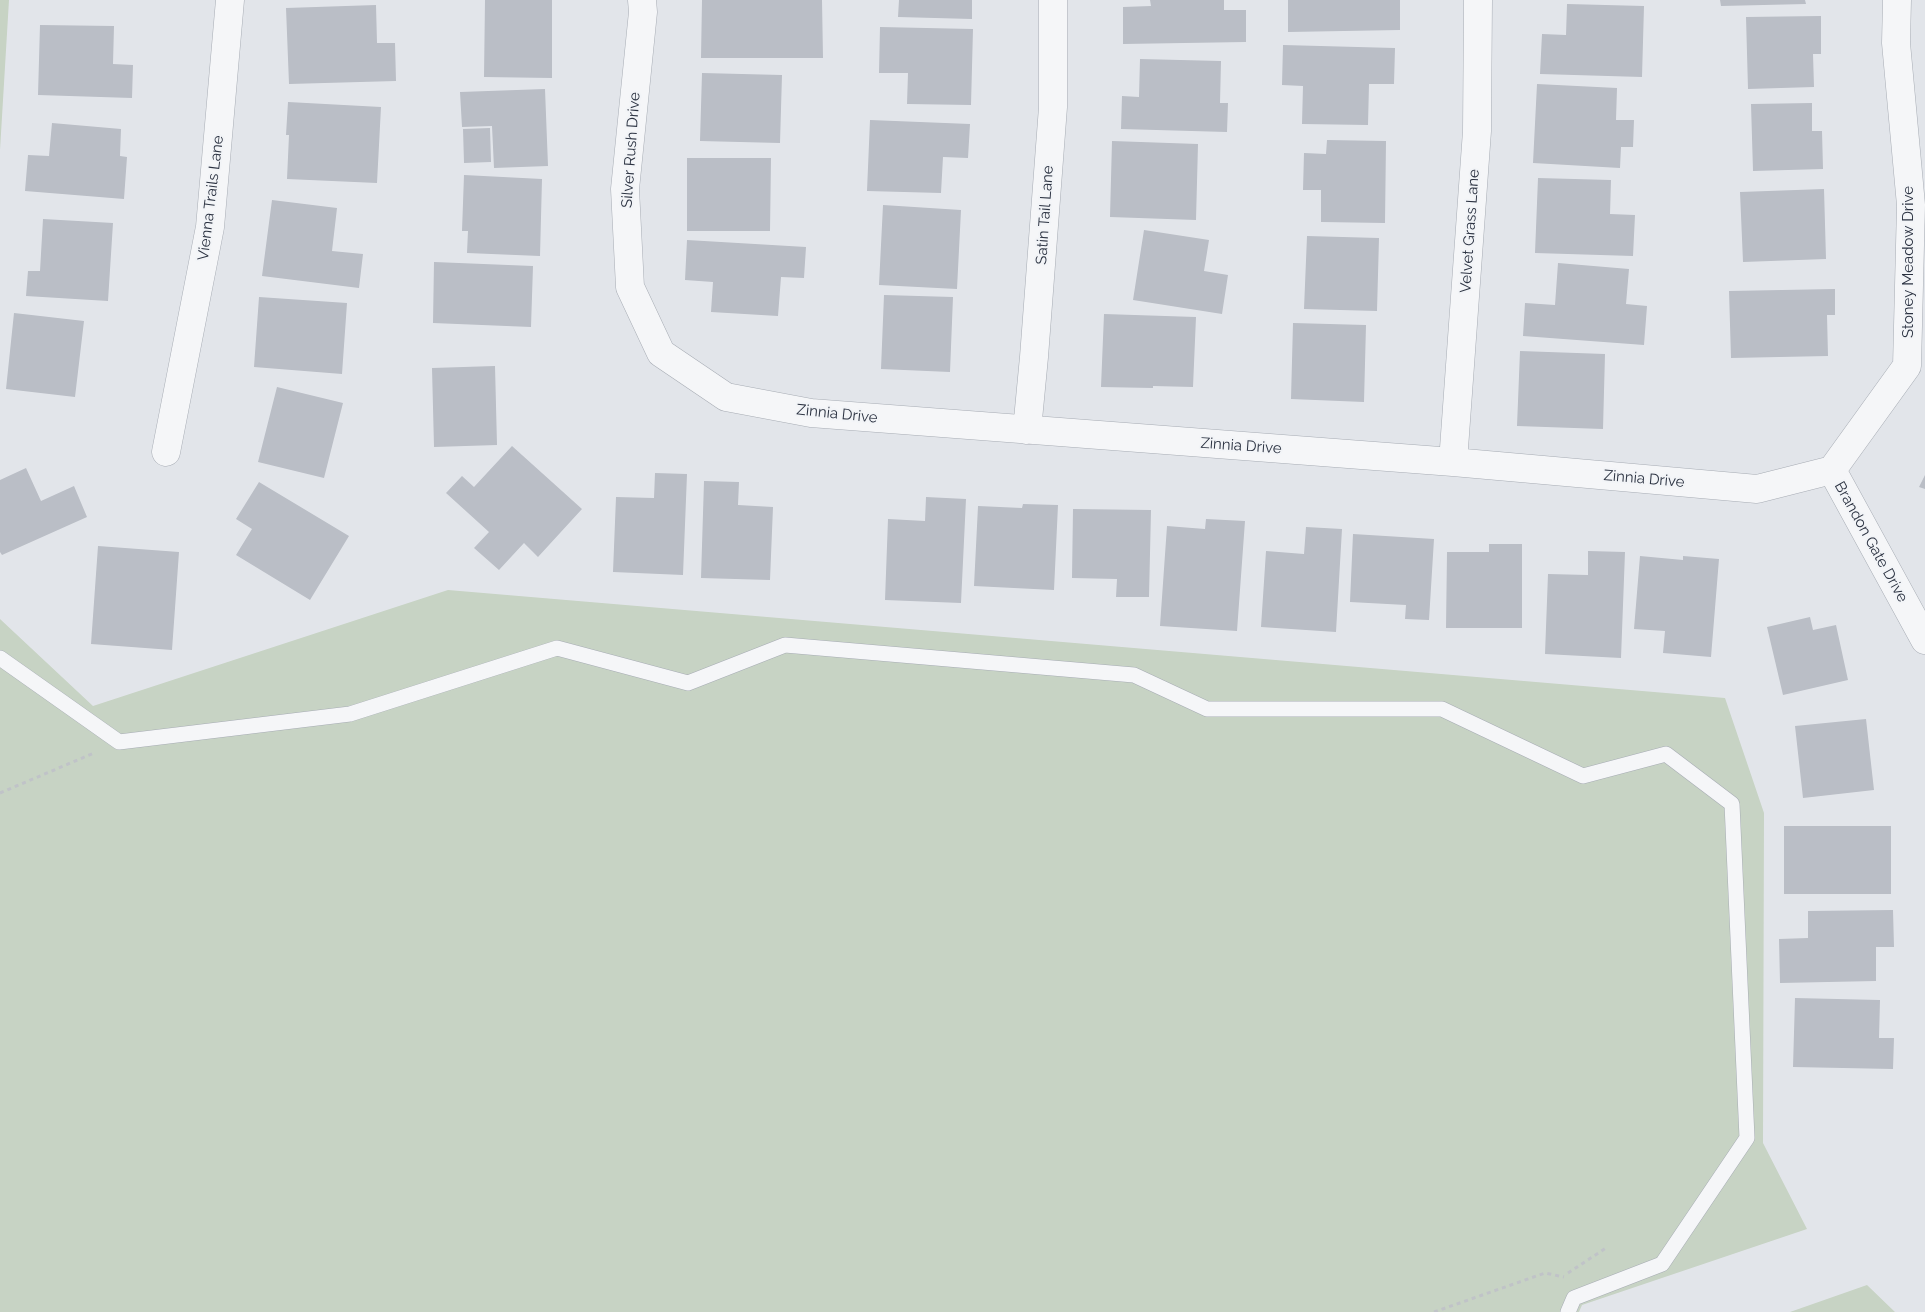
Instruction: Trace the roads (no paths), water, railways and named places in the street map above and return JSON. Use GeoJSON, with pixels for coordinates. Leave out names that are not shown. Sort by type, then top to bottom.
{"type":"FeatureCollection","features":[{"type":"Feature","properties":{"kind":"street","name":"Vienna Trails Lane"},"geometry":{"type":"LineString","coordinates":[[166,452],[210,226],[230,0]]}},
{"type":"Feature","properties":{"kind":"street","name":"Silver Rush Drive"},"geometry":{"type":"LineString","coordinates":[[642,0],[643,12],[626,189],[630,287],[661,353]]}},
{"type":"Feature","properties":{"kind":"street","name":"Satin Tail Lane"},"geometry":{"type":"LineString","coordinates":[[1027,430],[1053,107],[1053,0]]}},
{"type":"Feature","properties":{"kind":"street","name":"Velvet Grass Lane"},"geometry":{"type":"LineString","coordinates":[[1453,462],[1477,131],[1478,0]]}},
{"type":"Feature","properties":{"kind":"street","name":"Stoney Meadow Drive"},"geometry":{"type":"LineString","coordinates":[[1832,470],[1907,366],[1911,205],[1896,43],[1897,0]]}},
{"type":"Feature","properties":{"kind":"street","name":"Zinnia Drive"},"geometry":{"type":"LineString","coordinates":[[661,353],[726,397],[811,413],[1453,462],[1757,489],[1832,470]]}},
{"type":"Feature","properties":{"kind":"street","name":"Brandon Gate Drive"},"geometry":{"type":"LineString","coordinates":[[1832,470],[1925,640]]}},
{"type":"Feature","properties":{"kind":"lane"},"geometry":{"type":"LineString","coordinates":[[0,658],[119,742],[350,714],[557,648],[688,683],[785,645],[1134,674],[1207,709],[1442,709],[1583,776],[1666,754],[1732,804],[1747,1138],[1662,1264],[1571,1305]]}}]}
